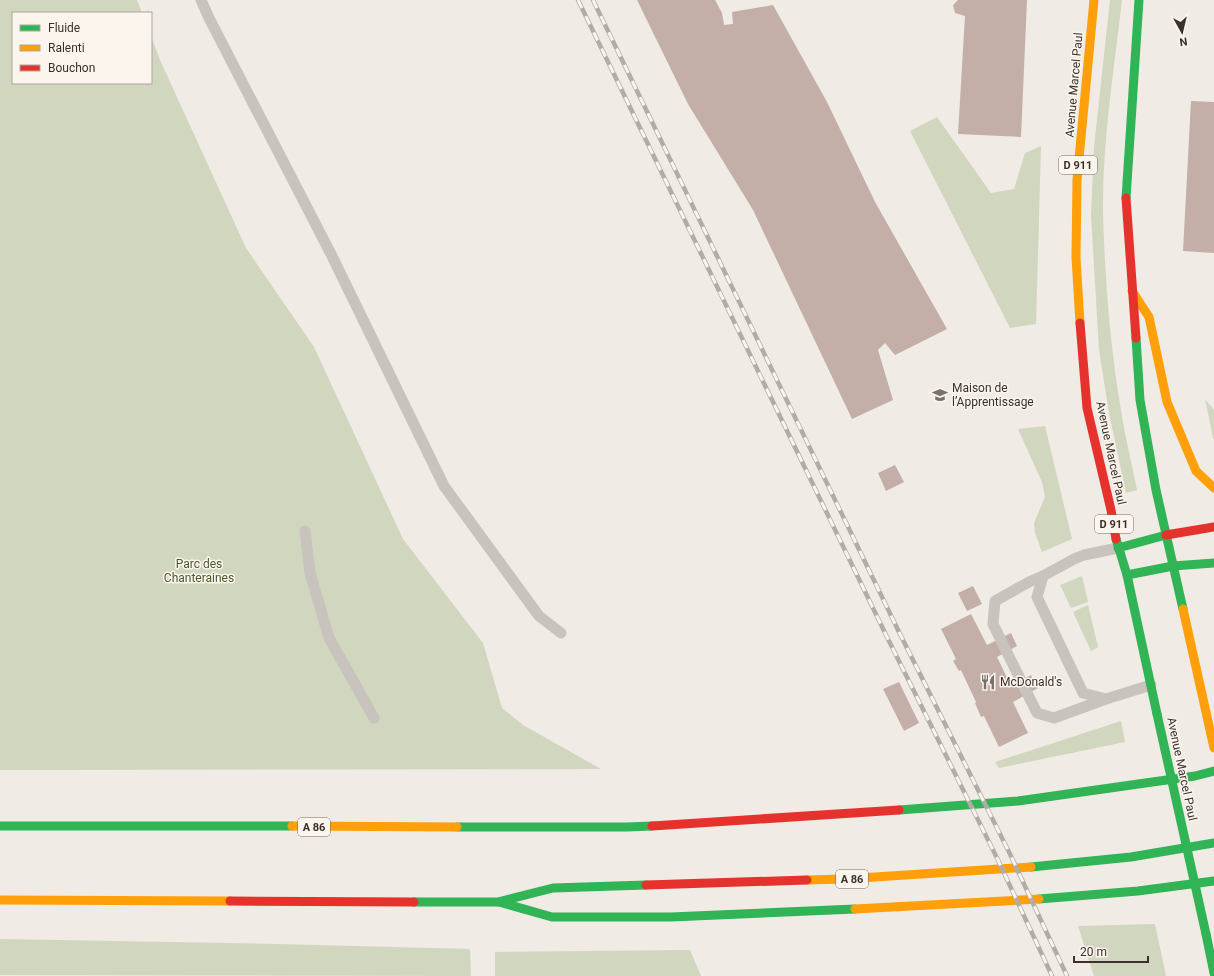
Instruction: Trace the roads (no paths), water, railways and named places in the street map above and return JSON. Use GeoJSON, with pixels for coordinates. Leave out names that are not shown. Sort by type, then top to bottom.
{"type":"FeatureCollection","features":[{"type":"Feature","properties":{"kind":"main road","name":"Avenue Marcel Paul"},"geometry":{"type":"LineString","coordinates":[[1094,0],[1077,180],[1076,258],[1080,332],[1087,408],[1111,510],[1118,548],[1127,575],[1214,973]]}},
{"type":"Feature","properties":{"kind":"main road"},"geometry":{"type":"LineString","coordinates":[[1139,0],[1126,201],[1140,400],[1156,490],[1214,748]]}},
{"type":"Feature","properties":{"kind":"main road"},"geometry":{"type":"LineString","coordinates":[[1132,291],[1150,317],[1167,402],[1193,465],[1196,471],[1214,488]]}},
{"type":"Feature","properties":{"kind":"main road"},"geometry":{"type":"LineString","coordinates":[[1118,548],[1166,535],[1214,527]]}},
{"type":"Feature","properties":{"kind":"main road"},"geometry":{"type":"LineString","coordinates":[[1127,575],[1173,566],[1214,563]]}},
{"type":"Feature","properties":{"kind":"main road","name":"A 86"},"geometry":{"type":"LineString","coordinates":[[0,826],[627,827],[834,815],[1018,801],[1195,776],[1214,771]]}},
{"type":"Feature","properties":{"kind":"main road","name":"A 86"},"geometry":{"type":"LineString","coordinates":[[0,900],[498,902],[553,888],[844,880],[1048,866],[1132,857],[1214,843]]}},
{"type":"Feature","properties":{"kind":"main road"},"geometry":{"type":"LineString","coordinates":[[498,902],[552,917],[671,917],[846,910],[1064,898],[1138,891],[1214,881]]}},
{"type":"Feature","properties":{"kind":"lane"},"geometry":{"type":"LineString","coordinates":[[201,0],[332,256],[444,486],[539,616],[561,633]]}},
{"type":"Feature","properties":{"kind":"lane"},"geometry":{"type":"LineString","coordinates":[[305,531],[310,573],[329,638],[374,718]]}},
{"type":"Feature","properties":{"kind":"lane"},"geometry":{"type":"LineString","coordinates":[[1118,548],[1079,557],[995,601],[993,624],[1037,713],[1054,718],[1150,685]]}},
{"type":"Feature","properties":{"kind":"lane"},"geometry":{"type":"LineString","coordinates":[[1043,576],[1037,597],[1083,693],[1106,699]]}},
{"type":"Feature","properties":{"kind":"railway"},"geometry":{"type":"LineString","coordinates":[[578,0],[888,639],[998,860],[1052,976]]}},
{"type":"Feature","properties":{"kind":"railway"},"geometry":{"type":"LineString","coordinates":[[593,0],[899,632],[1010,854],[1067,976]]}},
{"type":"Feature","properties":{"kind":"place","name":"Maison de l’Apprentissage"},"geometry":{"type":"Point","coordinates":[940,395]}},
{"type":"Feature","properties":{"kind":"place","name":"McDonald's"},"geometry":{"type":"Point","coordinates":[988,682]}},
{"type":"Feature","properties":{"kind":"park label","name":"Parc des Chanteraines"},"geometry":{"type":"Point","coordinates":[199,571]}}]}
